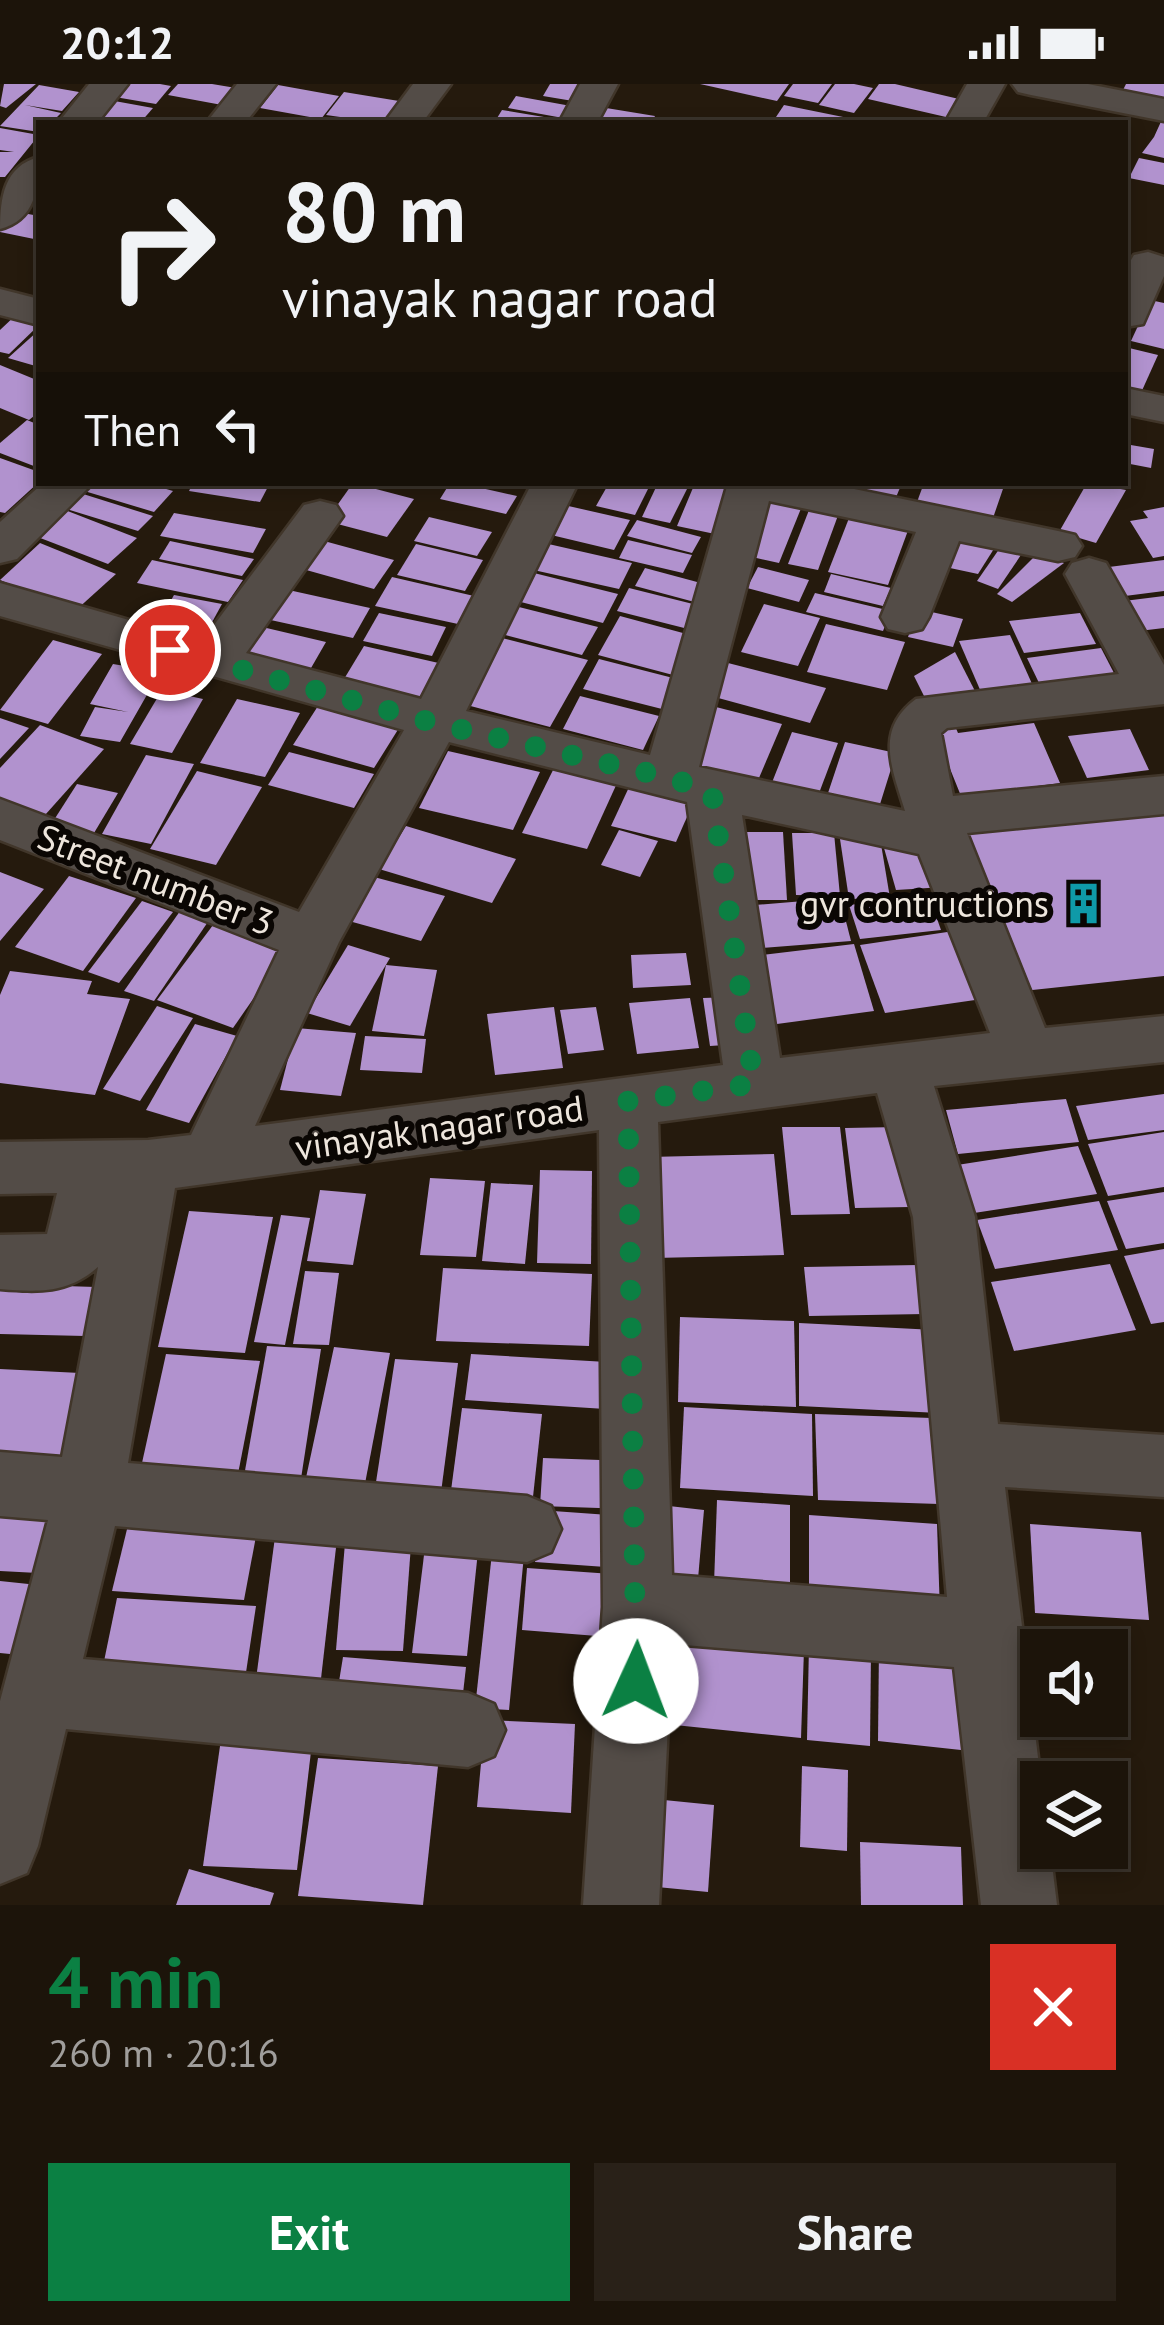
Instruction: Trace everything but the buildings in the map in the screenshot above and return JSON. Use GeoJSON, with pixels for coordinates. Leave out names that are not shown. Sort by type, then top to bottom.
{"type":"FeatureCollection","features":[{"type":"Feature","properties":{"kind":"street"},"geometry":{"type":"LineString","coordinates":[[79,120],[109,84]]}},
{"type":"Feature","properties":{"kind":"street"},"geometry":{"type":"LineString","coordinates":[[227,120],[257,84]]}},
{"type":"Feature","properties":{"kind":"street"},"geometry":{"type":"LineString","coordinates":[[405,120],[432,84]]}},
{"type":"Feature","properties":{"kind":"street"},"geometry":{"type":"LineString","coordinates":[[580,120],[599,84]]}},
{"type":"Feature","properties":{"kind":"street"},"geometry":{"type":"LineString","coordinates":[[966,120],[986,84]]}},
{"type":"Feature","properties":{"kind":"street"},"geometry":{"type":"LineString","coordinates":[[1031,84],[1164,110]]}},
{"type":"Feature","properties":{"kind":"street"},"geometry":{"type":"LineString","coordinates":[[0,217],[36,173]]}},
{"type":"Feature","properties":{"kind":"street"},"geometry":{"type":"LineString","coordinates":[[1128,315],[1146,264]]}},
{"type":"Feature","properties":{"kind":"street"},"geometry":{"type":"LineString","coordinates":[[0,302],[36,311]]}},
{"type":"Feature","properties":{"kind":"street"},"geometry":{"type":"LineString","coordinates":[[1128,402],[1164,409]]}},
{"type":"Feature","properties":{"kind":"street"},"geometry":{"type":"LineString","coordinates":[[0,548],[67,486]]}},
{"type":"Feature","properties":{"kind":"street"},"geometry":{"type":"LineString","coordinates":[[0,1262],[52,1264],[75,1250],[151,1163],[313,940],[434,723],[553,486]]}},
{"type":"Feature","properties":{"kind":"street"},"geometry":{"type":"LineString","coordinates":[[752,486],[691,785],[754,1084]]}},
{"type":"Feature","properties":{"kind":"street"},"geometry":{"type":"LineString","coordinates":[[767,486],[943,523],[1074,560],[1158,688],[934,712],[915,726],[912,746],[939,828],[1027,1053]]}},
{"type":"Feature","properties":{"kind":"street"},"geometry":{"type":"LineString","coordinates":[[213,662],[320,516]]}},
{"type":"Feature","properties":{"kind":"street"},"geometry":{"type":"LineString","coordinates":[[905,617],[943,523]]}},
{"type":"Feature","properties":{"kind":"street"},"geometry":{"type":"LineString","coordinates":[[0,598],[434,723],[691,785],[939,828],[1164,795]]}},
{"type":"Feature","properties":{"kind":"street","name":"Street number 3"},"geometry":{"type":"LineString","coordinates":[[0,819],[313,940]]}},
{"type":"Feature","properties":{"kind":"street","name":"vinayak nagar road"},"geometry":{"type":"LineString","coordinates":[[0,1168],[151,1163],[898,1066],[1164,1039]]}},
{"type":"Feature","properties":{"kind":"street"},"geometry":{"type":"LineString","coordinates":[[898,1066],[944,1217],[1019,1905]]}},
{"type":"Feature","properties":{"kind":"street"},"geometry":{"type":"LineString","coordinates":[[622,1905],[638,1607],[628,1101]]}},
{"type":"Feature","properties":{"kind":"street"},"geometry":{"type":"LineString","coordinates":[[0,1846],[89,1491],[151,1163]]}},
{"type":"Feature","properties":{"kind":"street"},"geometry":{"type":"LineString","coordinates":[[968,1453],[1164,1466]]}},
{"type":"Feature","properties":{"kind":"street"},"geometry":{"type":"LineString","coordinates":[[0,1484],[527,1529]]}},
{"type":"Feature","properties":{"kind":"street"},"geometry":{"type":"LineString","coordinates":[[638,1607],[986,1635]]}},
{"type":"Feature","properties":{"kind":"street"},"geometry":{"type":"LineString","coordinates":[[40,1691],[468,1730]]}},
{"type":"Feature","properties":{"kind":"place","name":"gvr contructions"},"geometry":{"type":"Point","coordinates":[1083,903]}},
{"type":"Feature","properties":{"kind":"route"},"geometry":{"type":"LineString","coordinates":[[170,650],[434,723],[712,792],[754,1084],[628,1101],[636,1681]]}}]}
